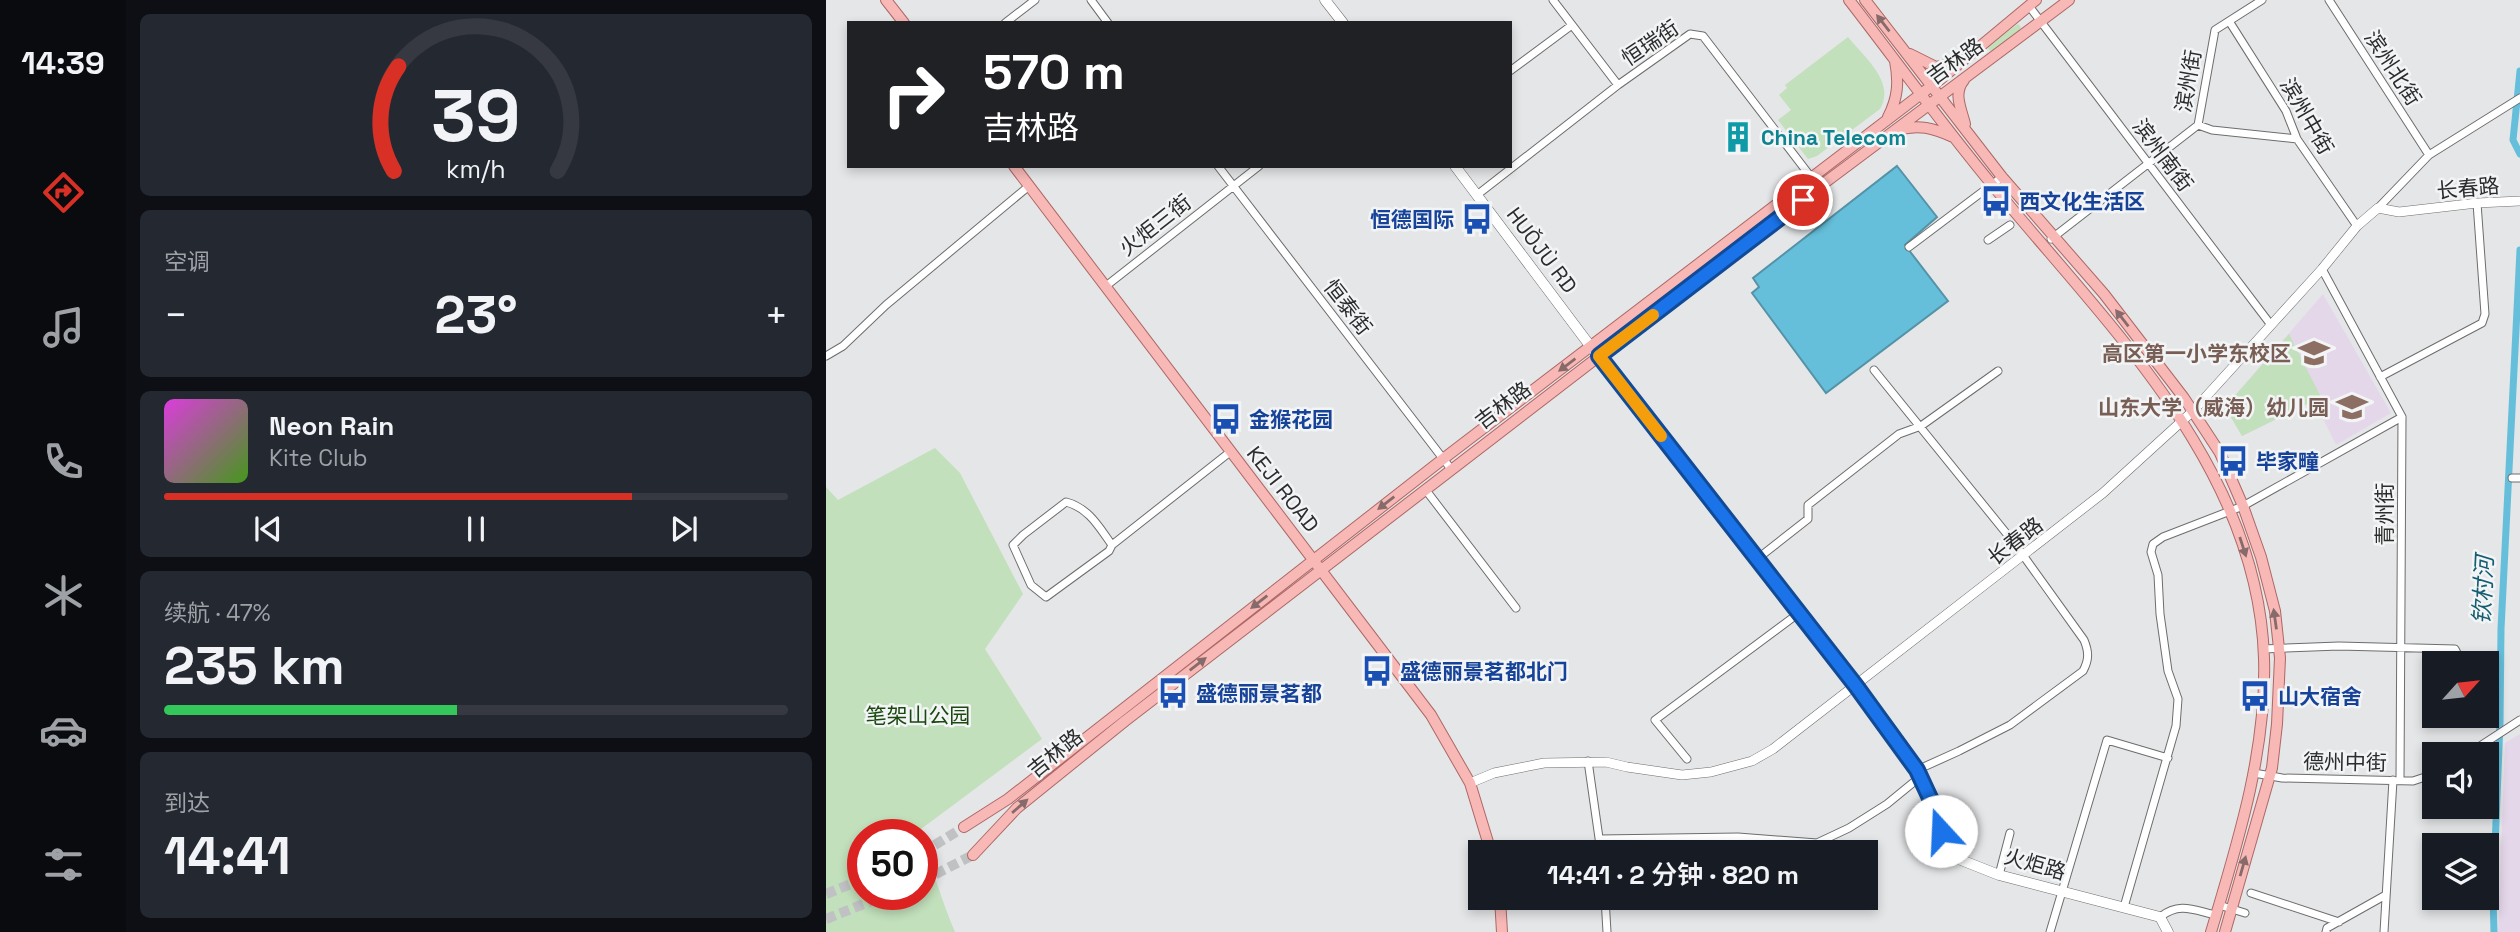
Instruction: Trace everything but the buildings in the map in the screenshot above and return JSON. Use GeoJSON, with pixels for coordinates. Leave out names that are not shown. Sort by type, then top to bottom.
{"type":"FeatureCollection","features":[{"type":"Feature","properties":{"kind":"main road"},"geometry":{"type":"LineString","coordinates":[[886,0],[902,21]]}},
{"type":"Feature","properties":{"kind":"main road"},"geometry":{"type":"LineString","coordinates":[[1325,0],[1341,21]]}},
{"type":"Feature","properties":{"kind":"main road"},"geometry":{"type":"LineString","coordinates":[[1865,0],[2002,177],[2104,294],[2193,411],[2220,453],[2243,506],[2261,557],[2274,611],[2279,648],[2277,724],[2270,777],[2225,932]]}},
{"type":"Feature","properties":{"kind":"main road","name":"吉林路"},"geometry":{"type":"LineString","coordinates":[[964,827],[1008,799],[1443,459],[1591,347],[1815,183],[1892,132],[2068,0]]}},
{"type":"Feature","properties":{"kind":"main road","name":"吉林路"},"geometry":{"type":"LineString","coordinates":[[973,855],[1017,808],[1125,720],[1599,356],[2033,3]]}},
{"type":"Feature","properties":{"kind":"main road"},"geometry":{"type":"LineString","coordinates":[[1851,4],[1992,185],[2092,303],[2182,419],[2207,460],[2231,511],[2249,567],[2263,649],[2260,719],[2254,773],[2211,932]]}},
{"type":"Feature","properties":{"kind":"main road"},"geometry":{"type":"LineString","coordinates":[[1905,51],[1936,67],[1948,67],[1962,59]]}},
{"type":"Feature","properties":{"kind":"main road"},"geometry":{"type":"LineString","coordinates":[[1886,120],[1899,79],[1894,59]]}},
{"type":"Feature","properties":{"kind":"main road"},"geometry":{"type":"LineString","coordinates":[[1966,130],[1958,88],[1970,73]]}},
{"type":"Feature","properties":{"kind":"main road"},"geometry":{"type":"LineString","coordinates":[[1892,132],[1912,126],[1923,127],[1957,139]]}},
{"type":"Feature","properties":{"kind":"main road","name":"KEJI ROAD"},"geometry":{"type":"LineString","coordinates":[[1016,168],[1431,715],[1470,783],[1487,840]]}},
{"type":"Feature","properties":{"kind":"main road","name":"HUǑJÙ RD"},"geometry":{"type":"LineString","coordinates":[[1457,168],[1599,356]]}},
{"type":"Feature","properties":{"kind":"main road","name":"火炬路"},"geometry":{"type":"LineString","coordinates":[[1599,356],[1856,686],[1918,773],[1936,811],[1951,856],[2000,875],[2160,917]]}},
{"type":"Feature","properties":{"kind":"main road"},"geometry":{"type":"LineString","coordinates":[[1501,910],[1502,932]]}},
{"type":"Feature","properties":{"kind":"main road"},"geometry":{"type":"LineString","coordinates":[[2160,917],[2168,932]]}},
{"type":"Feature","properties":{"kind":"street"},"geometry":{"type":"LineString","coordinates":[[1008,21],[1035,0]]}},
{"type":"Feature","properties":{"kind":"street"},"geometry":{"type":"LineString","coordinates":[[1091,0],[1107,21]]}},
{"type":"Feature","properties":{"kind":"street","name":"恒瑞街"},"geometry":{"type":"LineString","coordinates":[[1553,0],[1618,85],[1690,34],[1703,36],[1815,183]]}},
{"type":"Feature","properties":{"kind":"street"},"geometry":{"type":"LineString","coordinates":[[1851,4],[1865,0]]}},
{"type":"Feature","properties":{"kind":"street","name":"滨州街"},"geometry":{"type":"LineString","coordinates":[[2043,246],[2197,125],[2215,30],[2262,0]]}},
{"type":"Feature","properties":{"kind":"street","name":"滨州北街"},"geometry":{"type":"LineString","coordinates":[[2329,0],[2429,155]]}},
{"type":"Feature","properties":{"kind":"street","name":"滨州南街"},"geometry":{"type":"LineString","coordinates":[[2033,3],[2043,21],[2148,165],[2271,325]]}},
{"type":"Feature","properties":{"kind":"street","name":"滨州中街"},"geometry":{"type":"LineString","coordinates":[[2229,21],[2286,111],[2297,139],[2357,226]]}},
{"type":"Feature","properties":{"kind":"street"},"geometry":{"type":"LineString","coordinates":[[1512,70],[1572,25]]}},
{"type":"Feature","properties":{"kind":"street"},"geometry":{"type":"LineString","coordinates":[[1512,168],[1618,85]]}},
{"type":"Feature","properties":{"kind":"street"},"geometry":{"type":"LineString","coordinates":[[2378,208],[2429,155],[2520,98]]}},
{"type":"Feature","properties":{"kind":"street"},"geometry":{"type":"LineString","coordinates":[[2197,125],[2212,130],[2297,139]]}},
{"type":"Feature","properties":{"kind":"street","name":"恒泰街"},"geometry":{"type":"LineString","coordinates":[[1220,168],[1451,470]]}},
{"type":"Feature","properties":{"kind":"street","name":"火炬三街"},"geometry":{"type":"LineString","coordinates":[[1106,286],[1256,168]]}},
{"type":"Feature","properties":{"kind":"street"},"geometry":{"type":"LineString","coordinates":[[1477,195],[1512,168]]}},
{"type":"Feature","properties":{"kind":"street"},"geometry":{"type":"LineString","coordinates":[[1909,247],[2002,177]]}},
{"type":"Feature","properties":{"kind":"street"},"geometry":{"type":"LineString","coordinates":[[826,356],[843,346],[886,305],[1029,186]]}},
{"type":"Feature","properties":{"kind":"street","name":"长春路"},"geometry":{"type":"LineString","coordinates":[[1470,783],[1519,767],[1588,761],[1682,775],[1731,768],[1752,761],[1773,749],[2104,494],[2193,411],[2322,269],[2357,226],[2378,208],[2399,212],[2516,201]]}},
{"type":"Feature","properties":{"kind":"street"},"geometry":{"type":"LineString","coordinates":[[2380,377],[2482,323],[2485,314],[2477,203]]}},
{"type":"Feature","properties":{"kind":"street"},"geometry":{"type":"LineString","coordinates":[[1988,240],[2010,225]]}},
{"type":"Feature","properties":{"kind":"street","name":"青州街"},"geometry":{"type":"LineString","coordinates":[[2322,269],[2402,417],[2401,648],[2396,780],[2384,896],[2384,932]]}},
{"type":"Feature","properties":{"kind":"street"},"geometry":{"type":"LineString","coordinates":[[1588,761],[1600,839],[1738,837],[1817,844],[1887,804],[1918,773],[2010,724],[2082,671],[2087,664],[2089,651],[2084,640],[2015,544],[1874,370]]}},
{"type":"Feature","properties":{"kind":"street"},"geometry":{"type":"LineString","coordinates":[[1757,559],[1808,519],[1808,505],[1899,434],[1922,426],[1998,371]]}},
{"type":"Feature","properties":{"kind":"street"},"geometry":{"type":"LineString","coordinates":[[2124,907],[2176,726],[2178,699],[2168,671],[2158,575],[2151,552],[2153,544],[2163,537],[2243,506],[2402,417]]}},
{"type":"Feature","properties":{"kind":"street"},"geometry":{"type":"LineString","coordinates":[[1112,545],[1090,514],[1066,502],[1013,545],[1031,584],[1046,597],[1109,551],[1112,545],[1230,452]]}},
{"type":"Feature","properties":{"kind":"street"},"geometry":{"type":"LineString","coordinates":[[1425,489],[1517,608]]}},
{"type":"Feature","properties":{"kind":"street"},"geometry":{"type":"LineString","coordinates":[[1687,760],[1655,720],[1799,613]]}},
{"type":"Feature","properties":{"kind":"street"},"geometry":{"type":"LineString","coordinates":[[2263,649],[2401,648],[2456,651]]}},
{"type":"Feature","properties":{"kind":"street"},"geometry":{"type":"LineString","coordinates":[[2489,742],[2520,721]]}},
{"type":"Feature","properties":{"kind":"street"},"geometry":{"type":"LineString","coordinates":[[2050,932],[2107,740],[2168,758]]}},
{"type":"Feature","properties":{"kind":"street","name":"德州中街"},"geometry":{"type":"LineString","coordinates":[[2254,773],[2270,777],[2413,781],[2422,778]]}},
{"type":"Feature","properties":{"kind":"street"},"geometry":{"type":"LineString","coordinates":[[2000,875],[2010,833]]}},
{"type":"Feature","properties":{"kind":"street"},"geometry":{"type":"LineString","coordinates":[[2251,893],[2339,922]]}},
{"type":"Feature","properties":{"kind":"street"},"geometry":{"type":"LineString","coordinates":[[2326,932],[2327,928],[2384,896]]}},
{"type":"Feature","properties":{"kind":"street"},"geometry":{"type":"LineString","coordinates":[[2160,917],[2171,909],[2183,907],[2231,909],[2245,913]]}},
{"type":"Feature","properties":{"kind":"street"},"geometry":{"type":"LineString","coordinates":[[1606,910],[1607,932]]}},
{"type":"Feature","properties":{"kind":"shaded area","name":"高区第一小学东校区"},"geometry":{"type":"Polygon","coordinates":[[[2323,294],[2391,413],[2336,445],[2314,401],[2242,436],[2225,407],[2323,294]]]}},
{"type":"Feature","properties":{"kind":"shaded area"},"geometry":{"type":"Polygon","coordinates":[[[2520,734],[2520,932],[2498,932],[2505,743],[2520,734]]]}},
{"type":"Feature","properties":{"kind":"green space"},"geometry":{"type":"Polygon","coordinates":[[[2018,24],[2021,27],[2019,31],[1990,51],[1990,44],[2018,24]]]}},
{"type":"Feature","properties":{"kind":"green space"},"geometry":{"type":"Polygon","coordinates":[[[1848,37],[1876,70],[1884,89],[1884,99],[1880,109],[1817,156],[1808,159],[1778,120],[1791,110],[1779,95],[1787,88],[1785,85],[1848,37]]]}},
{"type":"Feature","properties":{"kind":"green space"},"geometry":{"type":"Polygon","coordinates":[[[2289,334],[2321,397],[2242,436],[2225,407],[2289,334]]]}},
{"type":"Feature","properties":{"kind":"green space","name":"笔架山公园"},"geometry":{"type":"Polygon","coordinates":[[[935,448],[960,473],[1023,594],[985,649],[1042,739],[934,819],[847,819],[847,910],[938,910],[938,887],[955,932],[826,932],[826,487],[838,500],[935,448]]]}},
{"type":"Feature","properties":{"kind":"water"},"geometry":{"type":"Polygon","coordinates":[[[1897,166],[1937,217],[1905,245],[1948,301],[1826,393],[1752,293],[1759,287],[1753,278],[1897,166]]]}},
{"type":"Feature","properties":{"kind":"waterway","name":"钦村河"},"geometry":{"type":"LineString","coordinates":[[2520,71],[2513,140],[2520,154]]}},
{"type":"Feature","properties":{"kind":"waterway","name":"钦村河"},"geometry":{"type":"LineString","coordinates":[[2494,932],[2501,629],[2520,250]]}},
{"type":"Feature","properties":{"kind":"tunnel"},"geometry":{"type":"LineString","coordinates":[[938,843],[964,827]]}},
{"type":"Feature","properties":{"kind":"tunnel"},"geometry":{"type":"LineString","coordinates":[[938,873],[973,855]]}},
{"type":"Feature","properties":{"kind":"tunnel"},"geometry":{"type":"LineString","coordinates":[[826,894],[847,885]]}},
{"type":"Feature","properties":{"kind":"tunnel"},"geometry":{"type":"LineString","coordinates":[[826,919],[849,910]]}},
{"type":"Feature","properties":{"kind":"slow traffic"},"geometry":{"type":"LineString","coordinates":[[1653,315],[1599,356],[1661,436]]}},
{"type":"Feature","properties":{"kind":"place","name":"China Telecom"},"geometry":{"type":"Point","coordinates":[1738,137]}},
{"type":"Feature","properties":{"kind":"place","name":"西文化生活区"},"geometry":{"type":"Point","coordinates":[1996,201]}},
{"type":"Feature","properties":{"kind":"place","name":"恒德国际"},"geometry":{"type":"Point","coordinates":[1477,219]}},
{"type":"Feature","properties":{"kind":"place","name":"高区第一小学东校区"},"geometry":{"type":"Point","coordinates":[2314,353]}},
{"type":"Feature","properties":{"kind":"place","name":"山东大学（威海）幼儿园"},"geometry":{"type":"Point","coordinates":[2352,407]}},
{"type":"Feature","properties":{"kind":"place","name":"金猴花园"},"geometry":{"type":"Point","coordinates":[1226,419]}},
{"type":"Feature","properties":{"kind":"place","name":"毕家疃"},"geometry":{"type":"Point","coordinates":[2233,461]}},
{"type":"Feature","properties":{"kind":"place","name":"盛德丽景茗都北门"},"geometry":{"type":"Point","coordinates":[1377,671]}},
{"type":"Feature","properties":{"kind":"place","name":"盛德丽景茗都"},"geometry":{"type":"Point","coordinates":[1173,693]}},
{"type":"Feature","properties":{"kind":"place","name":"山大宿舍"},"geometry":{"type":"Point","coordinates":[2255,696]}},
{"type":"Feature","properties":{"kind":"route"},"geometry":{"type":"LineString","coordinates":[[1803,200],[1599,356],[1856,686],[1917,770],[1936,811],[1941,831]]}}]}
